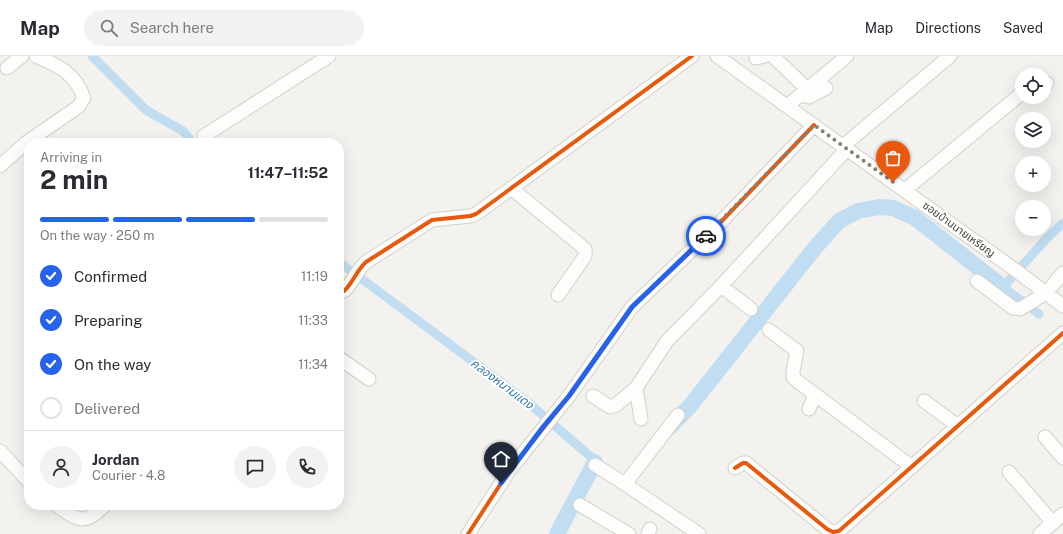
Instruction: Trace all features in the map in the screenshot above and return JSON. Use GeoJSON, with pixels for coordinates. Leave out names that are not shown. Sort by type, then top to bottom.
{"type":"FeatureCollection","features":[{"type":"Feature","properties":{"kind":"street"},"geometry":{"type":"LineString","coordinates":[[7,68],[22,56]]}},
{"type":"Feature","properties":{"kind":"street"},"geometry":{"type":"LineString","coordinates":[[33,138],[78,107],[84,98],[80,86],[61,67],[36,56]]}},
{"type":"Feature","properties":{"kind":"street"},"geometry":{"type":"LineString","coordinates":[[204,136],[329,56]]}},
{"type":"Feature","properties":{"kind":"street"},"geometry":{"type":"LineString","coordinates":[[345,288],[360,268],[432,220],[470,216],[511,188],[692,56]]}},
{"type":"Feature","properties":{"kind":"street","name":"ซอยบ้านนายเหรียญ"},"geometry":{"type":"LineString","coordinates":[[717,56],[905,190],[1063,306]]}},
{"type":"Feature","properties":{"kind":"street"},"geometry":{"type":"LineString","coordinates":[[773,56],[803,92],[809,97],[826,88]]}},
{"type":"Feature","properties":{"kind":"street"},"geometry":{"type":"LineString","coordinates":[[787,106],[847,56]]}},
{"type":"Feature","properties":{"kind":"street"},"geometry":{"type":"LineString","coordinates":[[594,396],[610,407],[616,405],[636,388],[667,341],[721,286],[845,147],[950,56]]}},
{"type":"Feature","properties":{"kind":"street"},"geometry":{"type":"LineString","coordinates":[[905,190],[1015,99]]}},
{"type":"Feature","properties":{"kind":"street"},"geometry":{"type":"LineString","coordinates":[[468,534],[509,471],[569,396],[632,307],[718,225],[814,125]]}},
{"type":"Feature","properties":{"kind":"street"},"geometry":{"type":"LineString","coordinates":[[0,166],[24,145]]}},
{"type":"Feature","properties":{"kind":"street"},"geometry":{"type":"LineString","coordinates":[[511,188],[585,249],[585,256],[558,295]]}},
{"type":"Feature","properties":{"kind":"street"},"geometry":{"type":"LineString","coordinates":[[977,281],[1013,308],[1020,309],[1046,293],[1063,273]]}},
{"type":"Feature","properties":{"kind":"street"},"geometry":{"type":"LineString","coordinates":[[721,286],[751,310]]}},
{"type":"Feature","properties":{"kind":"street"},"geometry":{"type":"LineString","coordinates":[[769,330],[797,351],[793,377],[912,467]]}},
{"type":"Feature","properties":{"kind":"street"},"geometry":{"type":"LineString","coordinates":[[735,468],[742,463],[746,463],[833,532],[839,530],[1063,333]]}},
{"type":"Feature","properties":{"kind":"street"},"geometry":{"type":"LineString","coordinates":[[344,362],[369,379]]}},
{"type":"Feature","properties":{"kind":"street"},"geometry":{"type":"LineString","coordinates":[[636,388],[641,419]]}},
{"type":"Feature","properties":{"kind":"street"},"geometry":{"type":"LineString","coordinates":[[809,409],[815,395]]}},
{"type":"Feature","properties":{"kind":"street"},"geometry":{"type":"LineString","coordinates":[[924,401],[958,426]]}},
{"type":"Feature","properties":{"kind":"street"},"geometry":{"type":"LineString","coordinates":[[627,481],[678,415]]}},
{"type":"Feature","properties":{"kind":"street"},"geometry":{"type":"LineString","coordinates":[[1045,437],[1063,458]]}},
{"type":"Feature","properties":{"kind":"street"},"geometry":{"type":"LineString","coordinates":[[0,451],[24,477]]}},
{"type":"Feature","properties":{"kind":"street"},"geometry":{"type":"LineString","coordinates":[[595,465],[627,481],[699,534]]}},
{"type":"Feature","properties":{"kind":"street"},"geometry":{"type":"LineString","coordinates":[[1009,472],[1047,530],[1063,514]]}},
{"type":"Feature","properties":{"kind":"street"},"geometry":{"type":"LineString","coordinates":[[580,505],[629,534]]}},
{"type":"Feature","properties":{"kind":"street"},"geometry":{"type":"LineString","coordinates":[[63,510],[72,516],[81,519],[90,519],[100,510]]}},
{"type":"Feature","properties":{"kind":"waterway","name":"คลองหนามแดง"},"geometry":{"type":"LineString","coordinates":[[92,56],[146,110],[183,131],[189,138]]}},
{"type":"Feature","properties":{"kind":"waterway"},"geometry":{"type":"LineString","coordinates":[[669,428],[690,406],[814,249],[839,221],[858,211],[879,207],[893,208],[915,218],[1003,287]]}},
{"type":"Feature","properties":{"kind":"waterway"},"geometry":{"type":"LineString","coordinates":[[1039,314],[1003,287],[1047,238],[1063,223]]}},
{"type":"Feature","properties":{"kind":"waterway","name":"คลองหนามแดง"},"geometry":{"type":"LineString","coordinates":[[344,266],[529,403],[601,466]]}},
{"type":"Feature","properties":{"kind":"waterway"},"geometry":{"type":"LineString","coordinates":[[557,534],[595,462]]}},
{"type":"Feature","properties":{"kind":"cycle path"},"geometry":{"type":"LineString","coordinates":[[344,291],[366,262],[432,220],[476,214],[692,56]]}},
{"type":"Feature","properties":{"kind":"cycle path"},"geometry":{"type":"LineString","coordinates":[[468,534],[509,471],[569,396],[632,307],[718,225],[814,125]]}},
{"type":"Feature","properties":{"kind":"cycle path"},"geometry":{"type":"LineString","coordinates":[[735,468],[743,463],[746,463],[827,529],[833,532],[839,531],[1063,333]]}},
{"type":"Feature","properties":{"kind":"way so far"},"geometry":{"type":"LineString","coordinates":[[706,236],[814,125],[893,182]]}},
{"type":"Feature","properties":{"kind":"route"},"geometry":{"type":"LineString","coordinates":[[501,483],[543,427],[569,396],[632,307],[706,236]]}}]}
